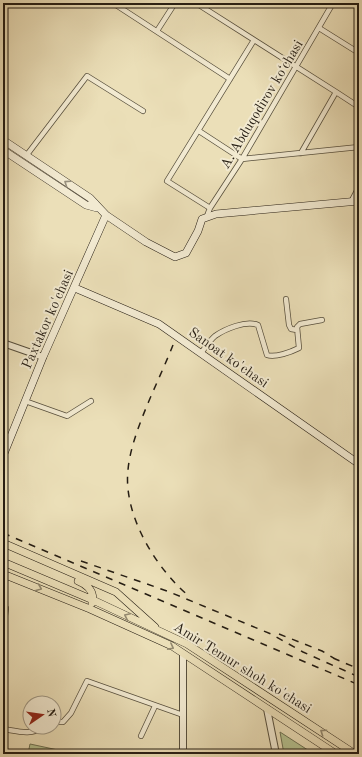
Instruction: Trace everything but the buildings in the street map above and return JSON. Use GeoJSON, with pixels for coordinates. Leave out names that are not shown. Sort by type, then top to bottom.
{"type":"FeatureCollection","features":[{"type":"Feature","properties":{"kind":"main road"},"geometry":{"type":"LineString","coordinates":[[3,140],[12,151],[86,205],[97,208]]}},
{"type":"Feature","properties":{"kind":"main road"},"geometry":{"type":"LineString","coordinates":[[3,150],[12,151],[26,156],[90,198],[97,208],[106,215],[146,242],[172,256],[179,257],[186,253],[198,232],[202,219],[207,216],[359,201]]}},
{"type":"Feature","properties":{"kind":"main road","name":"Paxtakor ko'chasi"},"geometry":{"type":"LineString","coordinates":[[3,456],[43,357],[75,288],[106,215]]}},
{"type":"Feature","properties":{"kind":"main road","name":"Sanoat ko'chasi"},"geometry":{"type":"LineString","coordinates":[[75,288],[158,324],[359,464]]}},
{"type":"Feature","properties":{"kind":"main road"},"geometry":{"type":"LineString","coordinates":[[3,543],[116,592],[158,630]]}},
{"type":"Feature","properties":{"kind":"main road"},"geometry":{"type":"LineString","coordinates":[[3,548],[84,583],[92,593],[93,600],[90,609]]}},
{"type":"Feature","properties":{"kind":"main road","name":"Amir Temur shoh ko'chasi"},"geometry":{"type":"LineString","coordinates":[[3,562],[93,600],[187,644],[356,754]]}},
{"type":"Feature","properties":{"kind":"main road","name":"Amir Temur shoh ko'chasi"},"geometry":{"type":"LineString","coordinates":[[3,574],[90,609],[172,646],[336,754]]}},
{"type":"Feature","properties":{"kind":"street"},"geometry":{"type":"LineString","coordinates":[[113,3],[230,79]]}},
{"type":"Feature","properties":{"kind":"street"},"geometry":{"type":"LineString","coordinates":[[157,31],[175,3]]}},
{"type":"Feature","properties":{"kind":"street"},"geometry":{"type":"LineString","coordinates":[[196,3],[359,106]]}},
{"type":"Feature","properties":{"kind":"street","name":"A. Abduqodirov koʻchasi"},"geometry":{"type":"LineString","coordinates":[[207,216],[210,208],[242,159],[333,3]]}},
{"type":"Feature","properties":{"kind":"street"},"geometry":{"type":"LineString","coordinates":[[319,28],[359,53]]}},
{"type":"Feature","properties":{"kind":"street"},"geometry":{"type":"LineString","coordinates":[[210,208],[167,181],[254,40]]}},
{"type":"Feature","properties":{"kind":"street"},"geometry":{"type":"LineString","coordinates":[[26,156],[87,76],[143,111]]}},
{"type":"Feature","properties":{"kind":"street"},"geometry":{"type":"LineString","coordinates":[[301,153],[336,92]]}},
{"type":"Feature","properties":{"kind":"street"},"geometry":{"type":"LineString","coordinates":[[199,131],[242,159],[359,148]]}},
{"type":"Feature","properties":{"kind":"street"},"geometry":{"type":"LineString","coordinates":[[351,202],[359,187]]}},
{"type":"Feature","properties":{"kind":"street"},"geometry":{"type":"LineString","coordinates":[[286,299],[289,325],[291,329],[297,330]]}},
{"type":"Feature","properties":{"kind":"street"},"geometry":{"type":"LineString","coordinates":[[201,353],[214,337],[224,331],[240,325],[255,324],[258,325],[267,355],[272,356],[299,348],[297,330],[300,324],[322,320]]}},
{"type":"Feature","properties":{"kind":"street"},"geometry":{"type":"LineString","coordinates":[[3,343],[43,357]]}},
{"type":"Feature","properties":{"kind":"street"},"geometry":{"type":"LineString","coordinates":[[26,401],[67,416],[91,401]]}},
{"type":"Feature","properties":{"kind":"street"},"geometry":{"type":"LineString","coordinates":[[3,607],[6,608],[3,632]]}},
{"type":"Feature","properties":{"kind":"street"},"geometry":{"type":"LineString","coordinates":[[183,654],[184,754]]}},
{"type":"Feature","properties":{"kind":"street"},"geometry":{"type":"LineString","coordinates":[[62,722],[71,713],[87,681],[183,715]]}},
{"type":"Feature","properties":{"kind":"street"},"geometry":{"type":"LineString","coordinates":[[142,736],[155,706]]}},
{"type":"Feature","properties":{"kind":"street"},"geometry":{"type":"LineString","coordinates":[[267,708],[276,754]]}},
{"type":"Feature","properties":{"kind":"street"},"geometry":{"type":"LineString","coordinates":[[3,729],[22,733]]}},
{"type":"Feature","properties":{"kind":"green space"},"geometry":{"type":"Polygon","coordinates":[[[280,732],[314,754],[284,754],[280,732]]]}},
{"type":"Feature","properties":{"kind":"green space"},"geometry":{"type":"Polygon","coordinates":[[[30,744],[58,750],[57,754],[28,754],[30,744]]]}},
{"type":"Feature","properties":{"kind":"railway"},"geometry":{"type":"LineString","coordinates":[[173,345],[146,407],[134,440],[128,470],[128,487],[136,523],[144,540],[165,572],[190,597]]}},
{"type":"Feature","properties":{"kind":"railway"},"geometry":{"type":"LineString","coordinates":[[3,533],[359,685]]}},
{"type":"Feature","properties":{"kind":"railway"},"geometry":{"type":"LineString","coordinates":[[81,561],[167,591],[271,634],[303,652],[359,677]]}},
{"type":"Feature","properties":{"kind":"railway"},"geometry":{"type":"LineString","coordinates":[[279,634],[322,651],[337,660]]}},
{"type":"Feature","properties":{"kind":"railway"},"geometry":{"type":"LineString","coordinates":[[333,658],[359,669]]}}]}
